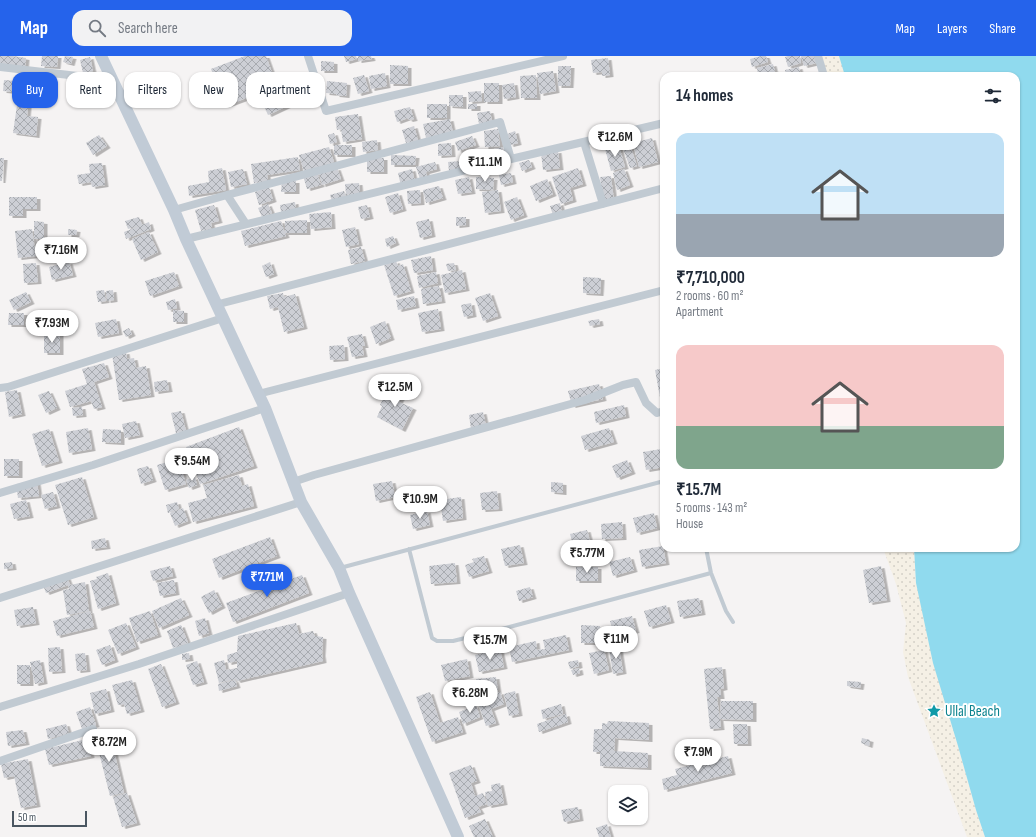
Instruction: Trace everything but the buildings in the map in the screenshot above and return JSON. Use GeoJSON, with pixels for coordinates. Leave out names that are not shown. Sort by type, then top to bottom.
{"type":"FeatureCollection","features":[{"type":"Feature","properties":{"kind":"street"},"geometry":{"type":"LineString","coordinates":[[101,56],[108,72]]}},
{"type":"Feature","properties":{"kind":"street"},"geometry":{"type":"LineString","coordinates":[[308,56],[326,111],[563,56]]}},
{"type":"Feature","properties":{"kind":"street"},"geometry":{"type":"LineString","coordinates":[[818,56],[823,72]]}},
{"type":"Feature","properties":{"kind":"street"},"geometry":{"type":"LineString","coordinates":[[0,67],[66,75]]}},
{"type":"Feature","properties":{"kind":"street"},"geometry":{"type":"LineString","coordinates":[[116,88],[265,408],[292,482],[301,502],[339,568],[458,837]]}},
{"type":"Feature","properties":{"kind":"street"},"geometry":{"type":"LineString","coordinates":[[174,210],[500,122],[511,159]]}},
{"type":"Feature","properties":{"kind":"street"},"geometry":{"type":"LineString","coordinates":[[186,239],[660,124]]}},
{"type":"Feature","properties":{"kind":"street"},"geometry":{"type":"LineString","coordinates":[[584,142],[603,204]]}},
{"type":"Feature","properties":{"kind":"street"},"geometry":{"type":"LineString","coordinates":[[217,305],[660,189]]}},
{"type":"Feature","properties":{"kind":"street"},"geometry":{"type":"LineString","coordinates":[[227,195],[246,224]]}},
{"type":"Feature","properties":{"kind":"street"},"geometry":{"type":"LineString","coordinates":[[258,394],[660,291]]}},
{"type":"Feature","properties":{"kind":"street"},"geometry":{"type":"LineString","coordinates":[[0,388],[8,387],[223,318]]}},
{"type":"Feature","properties":{"kind":"street"},"geometry":{"type":"LineString","coordinates":[[292,482],[585,400],[623,385],[636,382],[646,403],[657,413],[660,413]]}},
{"type":"Feature","properties":{"kind":"street"},"geometry":{"type":"LineString","coordinates":[[0,493],[93,465],[265,408]]}},
{"type":"Feature","properties":{"kind":"street"},"geometry":{"type":"LineString","coordinates":[[0,598],[301,502]]}},
{"type":"Feature","properties":{"kind":"street"},"geometry":{"type":"LineString","coordinates":[[0,707],[139,664],[349,593]]}},
{"type":"Feature","properties":{"kind":"street"},"geometry":{"type":"LineString","coordinates":[[0,761],[94,729]]}},
{"type":"Feature","properties":{"kind":"lane"},"geometry":{"type":"LineString","coordinates":[[339,568],[660,482]]}},
{"type":"Feature","properties":{"kind":"lane"},"geometry":{"type":"LineString","coordinates":[[409,550],[432,638],[437,641],[453,641],[498,630],[711,573]]}},
{"type":"Feature","properties":{"kind":"lane"},"geometry":{"type":"LineString","coordinates":[[707,552],[711,573],[732,622]]}},
{"type":"Feature","properties":{"kind":"sand"},"geometry":{"type":"Polygon","coordinates":[[[820,56],[848,56],[852,72],[824,72],[820,56]]]}},
{"type":"Feature","properties":{"kind":"sand","name":"Ullal Beach"},"geometry":{"type":"Polygon","coordinates":[[[884,552],[914,552],[916,583],[958,746],[985,837],[967,837],[908,677],[903,652],[906,623],[896,584],[884,552]]]}},
{"type":"Feature","properties":{"kind":"water"},"geometry":{"type":"Polygon","coordinates":[[[839,56],[1036,56],[1036,837],[985,837],[933,663],[916,583],[914,552],[1020,552],[1020,72],[844,72],[839,56]]]}},
{"type":"Feature","properties":{"kind":"place","name":"Ullal Beach"},"geometry":{"type":"Point","coordinates":[934,711]}}]}
